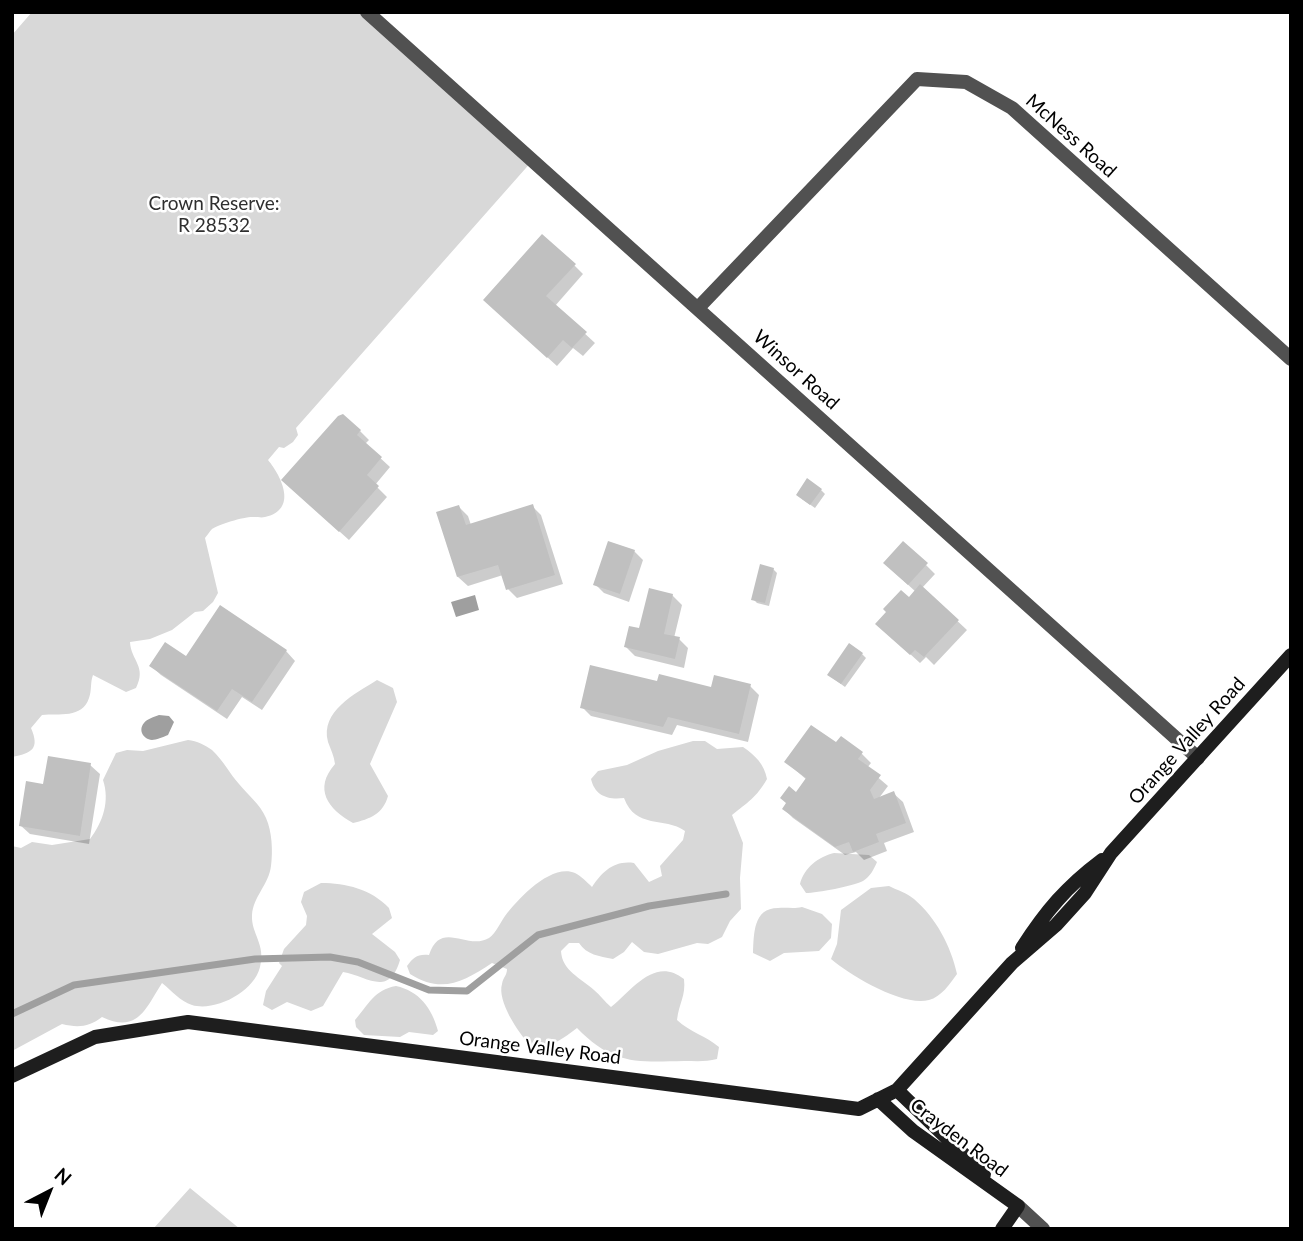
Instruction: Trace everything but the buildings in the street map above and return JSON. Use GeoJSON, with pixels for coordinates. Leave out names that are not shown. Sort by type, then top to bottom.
{"type":"FeatureCollection","features":[{"type":"Feature","properties":{"kind":"street","name":"Winsor Road"},"geometry":{"type":"LineString","coordinates":[[367,12],[1198,758]]}},
{"type":"Feature","properties":{"kind":"street","name":"McNess Road"},"geometry":{"type":"LineString","coordinates":[[698,309],[918,79],[966,82],[1012,108],[1291,359]]}},
{"type":"Feature","properties":{"kind":"street","name":"Orange Valley Road"},"geometry":{"type":"LineString","coordinates":[[12,1076],[95,1037],[188,1022],[859,1109],[897,1090],[1012,963],[1056,925],[1085,893],[1111,853],[1291,655]]}},
{"type":"Feature","properties":{"kind":"street","name":"Crayden Road"},"geometry":{"type":"LineString","coordinates":[[897,1090],[1018,1206]]}},
{"type":"Feature","properties":{"kind":"street","name":"Crayden Road"},"geometry":{"type":"LineString","coordinates":[[878,1099],[913,1131],[1018,1206]]}},
{"type":"Feature","properties":{"kind":"street"},"geometry":{"type":"LineString","coordinates":[[1002,1229],[1018,1206],[1043,1229]]}},
{"type":"Feature","properties":{"kind":"green space","name":"Crown Reserve: R 28532"},"geometry":{"type":"Polygon","coordinates":[[[32,12],[367,12],[533,160],[296,428],[298,435],[293,442],[284,448],[279,447],[268,460],[282,484],[284,500],[281,508],[265,517],[250,517],[220,525],[212,529],[205,538],[218,593],[213,602],[172,630],[150,639],[130,642],[140,674],[136,688],[126,692],[93,675],[86,705],[69,714],[42,715],[31,728],[35,741],[32,749],[12,757],[12,35],[32,12]]]}},
{"type":"Feature","properties":{"kind":"green space"},"geometry":{"type":"Polygon","coordinates":[[[377,680],[393,688],[397,702],[370,764],[388,796],[375,815],[353,823],[326,798],[325,782],[335,764],[327,731],[334,712],[377,680]]]}},
{"type":"Feature","properties":{"kind":"green space"},"geometry":{"type":"Polygon","coordinates":[[[188,740],[204,745],[216,754],[261,808],[268,823],[272,841],[271,866],[252,915],[261,952],[256,976],[242,992],[211,1006],[192,1005],[162,983],[140,1016],[133,1020],[124,1022],[102,1017],[83,1026],[62,1024],[12,1051],[12,846],[21,848],[32,842],[52,845],[90,839],[104,811],[106,796],[103,780],[116,753],[127,750],[143,751],[188,740]]]}},
{"type":"Feature","properties":{"kind":"green space"},"geometry":{"type":"Polygon","coordinates":[[[693,741],[705,741],[717,749],[743,747],[759,761],[766,774],[767,779],[759,791],[732,815],[743,843],[741,909],[730,921],[722,937],[708,944],[697,943],[658,954],[644,952],[632,942],[624,952],[613,959],[590,953],[579,943],[569,943],[561,951],[568,969],[611,1007],[636,984],[654,973],[673,973],[684,979],[677,1020],[719,1047],[717,1059],[626,1059],[602,1049],[577,1028],[554,1043],[529,1044],[505,1007],[501,991],[507,969],[492,963],[462,980],[442,984],[422,980],[410,974],[407,966],[409,963],[419,956],[429,955],[434,944],[440,939],[447,937],[481,941],[489,938],[527,892],[556,873],[575,873],[592,887],[604,872],[620,863],[634,863],[649,882],[662,876],[660,866],[683,840],[685,831],[643,819],[629,808],[624,798],[608,797],[599,793],[591,779],[598,771],[627,765],[658,751],[693,741]]]}},
{"type":"Feature","properties":{"kind":"green space"},"geometry":{"type":"Polygon","coordinates":[[[834,853],[869,855],[877,862],[863,881],[806,893],[800,884],[808,868],[822,857],[834,853]]]}},
{"type":"Feature","properties":{"kind":"green space"},"geometry":{"type":"Polygon","coordinates":[[[321,883],[358,888],[382,901],[389,908],[392,918],[372,934],[395,952],[400,960],[395,972],[383,982],[343,972],[323,1006],[311,1011],[287,1002],[272,1010],[263,1005],[266,991],[282,966],[279,963],[284,949],[306,925],[307,916],[301,902],[304,892],[321,883]]]}},
{"type":"Feature","properties":{"kind":"green space"},"geometry":{"type":"Polygon","coordinates":[[[889,886],[908,895],[922,907],[942,933],[951,953],[957,974],[945,990],[929,1000],[918,1001],[892,995],[851,974],[831,959],[837,944],[841,910],[871,888],[889,886]]]}},
{"type":"Feature","properties":{"kind":"green space"},"geometry":{"type":"Polygon","coordinates":[[[802,907],[822,914],[832,924],[831,938],[819,951],[784,953],[770,961],[753,953],[756,923],[764,912],[770,909],[802,907]]]}},
{"type":"Feature","properties":{"kind":"green space"},"geometry":{"type":"Polygon","coordinates":[[[396,986],[418,996],[432,1015],[438,1031],[433,1035],[409,1032],[400,1037],[364,1035],[356,1027],[355,1020],[372,998],[396,986]]]}},
{"type":"Feature","properties":{"kind":"green space"},"geometry":{"type":"Polygon","coordinates":[[[190,1188],[240,1229],[153,1229],[190,1188]]]}},
{"type":"Feature","properties":{"kind":"shaded area"},"geometry":{"type":"Polygon","coordinates":[[[475,595],[479,610],[456,617],[451,602],[475,595]]]}},
{"type":"Feature","properties":{"kind":"shaded area"},"geometry":{"type":"Polygon","coordinates":[[[159,715],[169,716],[174,722],[168,735],[155,740],[146,738],[142,734],[142,726],[147,720],[159,715]]]}},
{"type":"Feature","properties":{"kind":"waterway"},"geometry":{"type":"LineString","coordinates":[[12,1014],[74,985],[255,959],[330,957],[358,962],[429,990],[467,991],[538,935],[649,906],[726,894]]}}]}
